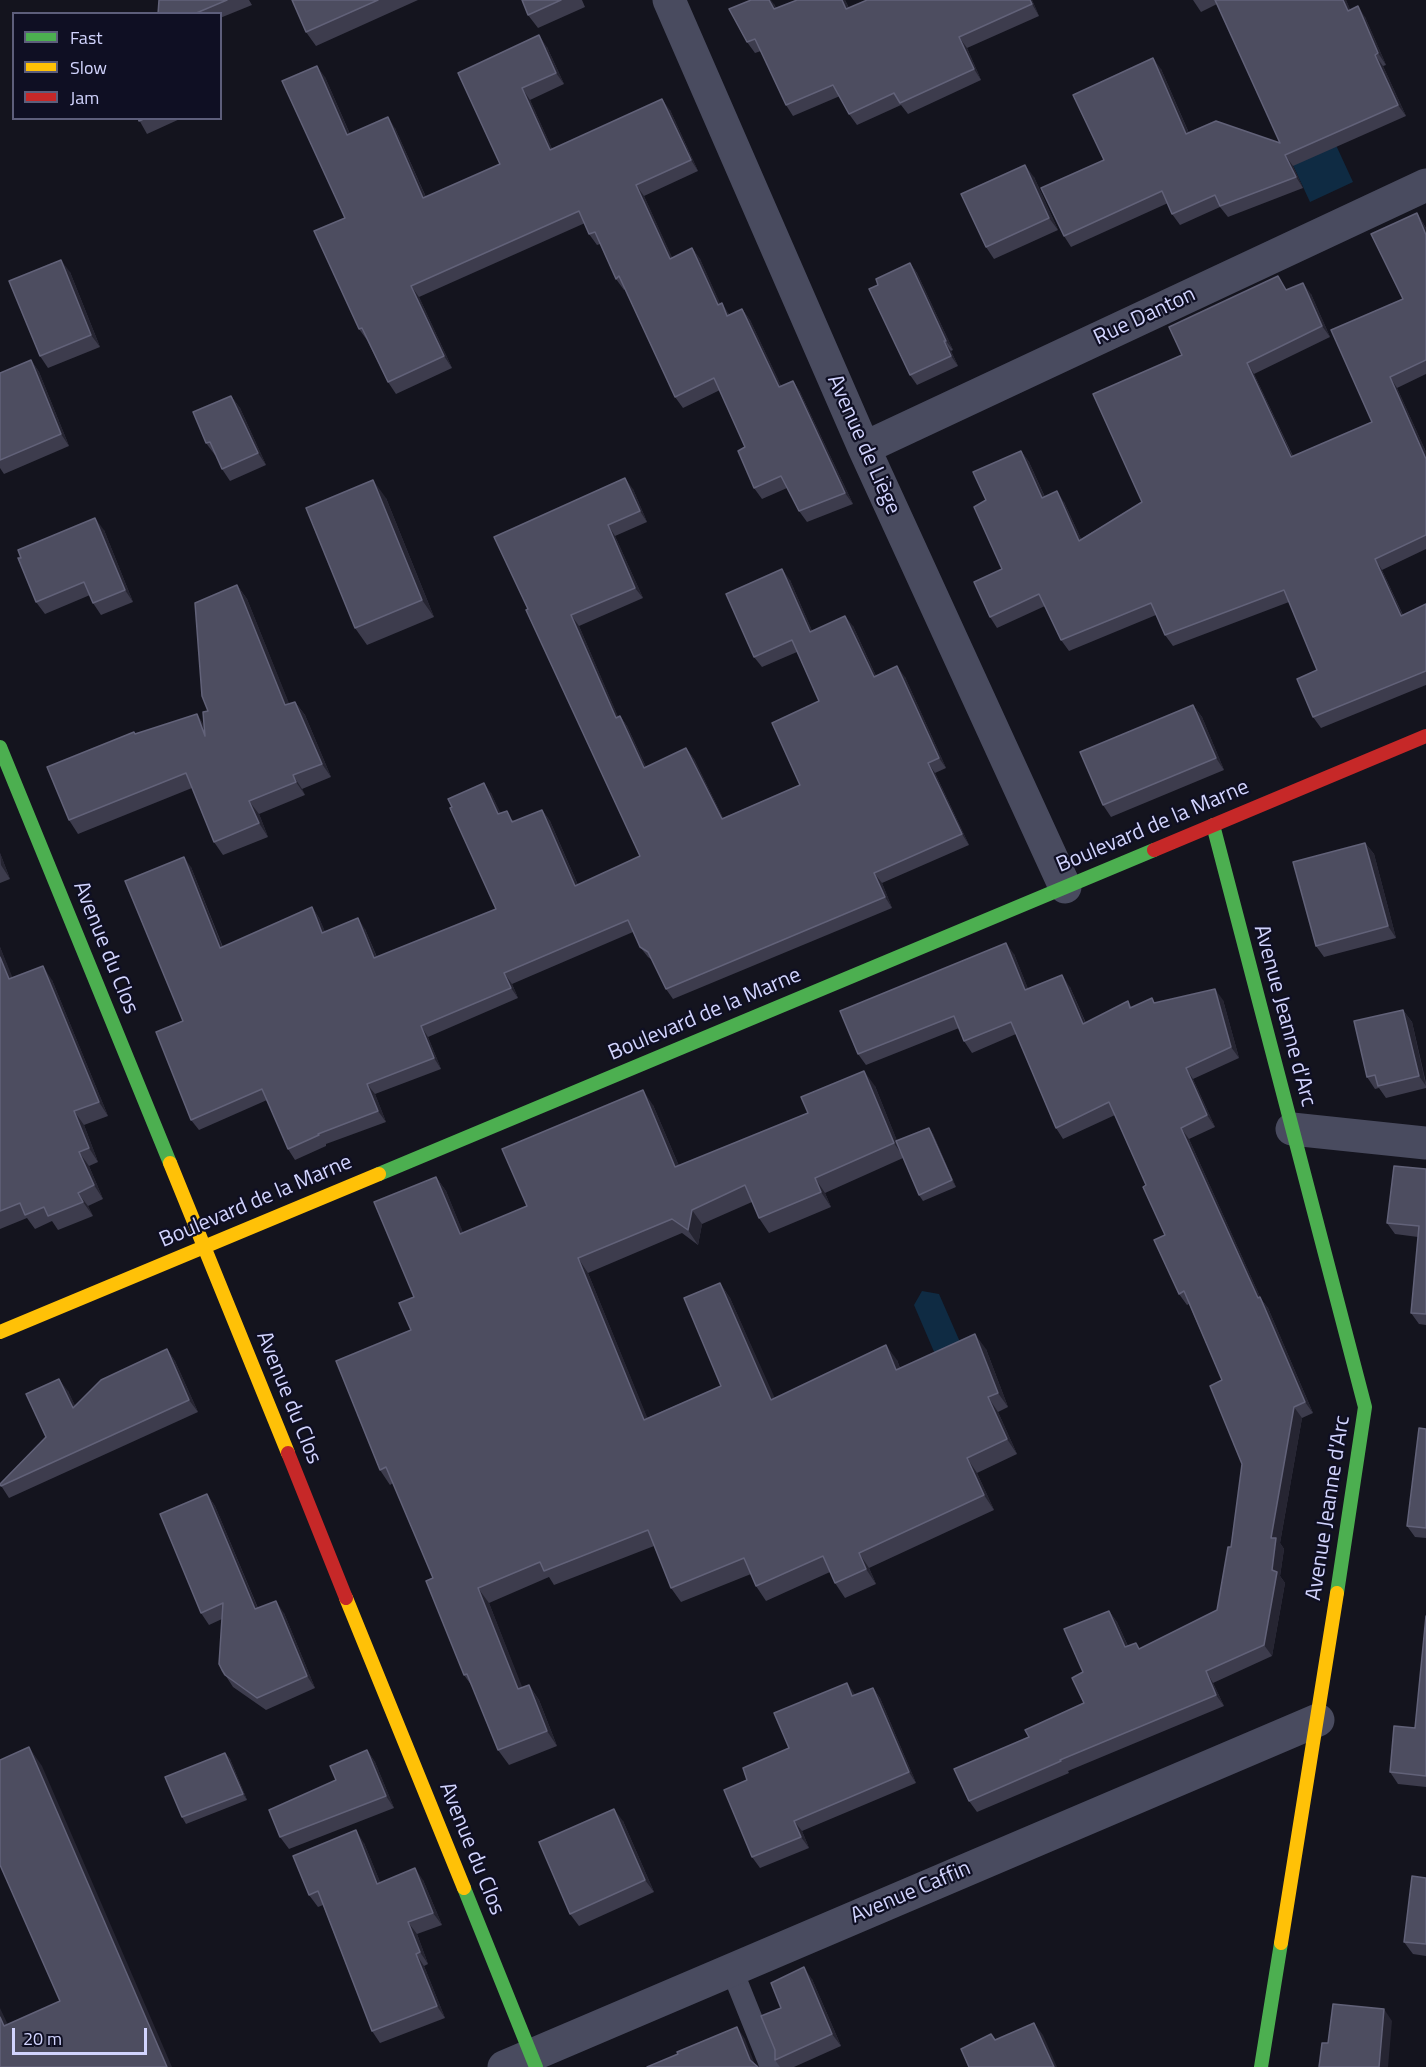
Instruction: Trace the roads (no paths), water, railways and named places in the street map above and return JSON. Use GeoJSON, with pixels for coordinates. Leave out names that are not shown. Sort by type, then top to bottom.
{"type":"FeatureCollection","features":[{"type":"Feature","properties":{"kind":"street","name":"Avenue de Liège"},"geometry":{"type":"LineString","coordinates":[[681,4],[864,448],[1065,887]]}},
{"type":"Feature","properties":{"kind":"street","name":"Rue Danton"},"geometry":{"type":"LineString","coordinates":[[864,448],[1426,185]]}},
{"type":"Feature","properties":{"kind":"street","name":"Boulevard de la Marne"},"geometry":{"type":"LineString","coordinates":[[0,1332],[1426,736]]}},
{"type":"Feature","properties":{"kind":"street","name":"Avenue du Clos"},"geometry":{"type":"LineString","coordinates":[[0,747],[204,1246],[523,2063]]}},
{"type":"Feature","properties":{"kind":"street","name":"Avenue Jeanne d'Arc"},"geometry":{"type":"LineString","coordinates":[[1212,825],[1365,1407],[1318,1720],[1261,2067]]}},
{"type":"Feature","properties":{"kind":"street"},"geometry":{"type":"LineString","coordinates":[[1292,1129],[1426,1143]]}},
{"type":"Feature","properties":{"kind":"street","name":"Avenue Caffin"},"geometry":{"type":"LineString","coordinates":[[523,2063],[732,1970],[1318,1720]]}},
{"type":"Feature","properties":{"kind":"lane"},"geometry":{"type":"LineString","coordinates":[[732,1970],[771,2067]]}},
{"type":"Feature","properties":{"kind":"water"},"geometry":{"type":"Polygon","coordinates":[[[1323,117],[1353,182],[1310,202],[1281,139],[1323,117]]]}},
{"type":"Feature","properties":{"kind":"water"},"geometry":{"type":"Polygon","coordinates":[[[922,1291],[939,1294],[960,1342],[935,1354],[914,1305],[922,1291]]]}}]}
